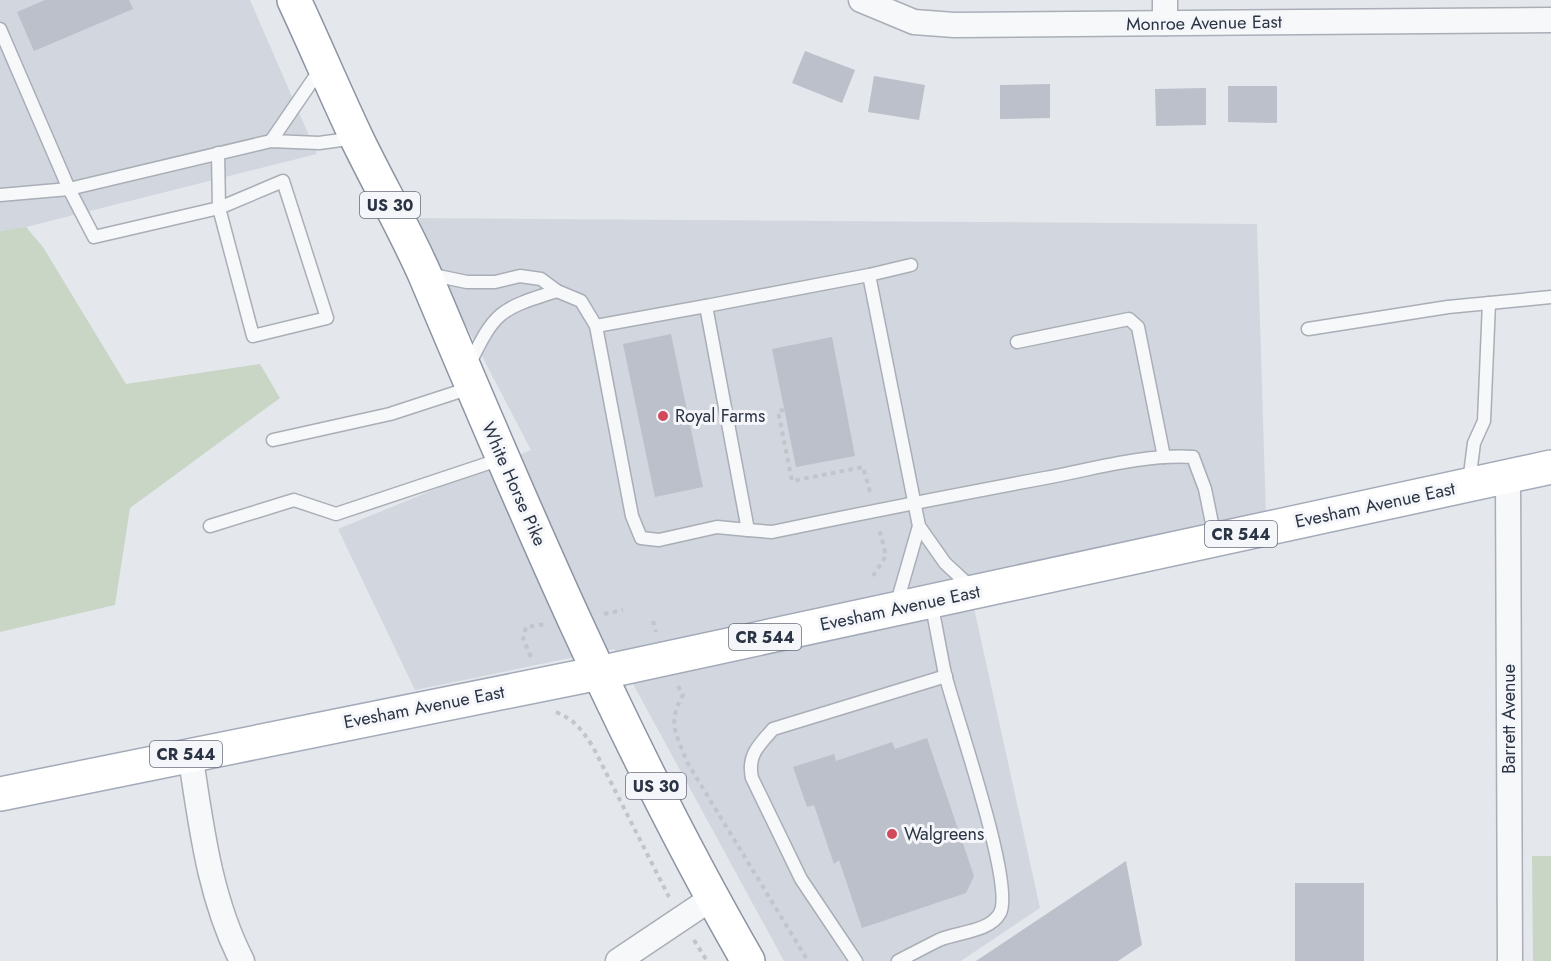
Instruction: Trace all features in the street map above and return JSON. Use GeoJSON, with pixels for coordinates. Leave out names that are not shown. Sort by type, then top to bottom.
{"type":"FeatureCollection","features":[{"type":"Feature","properties":{"kind":"main road","name":"White Horse Pike"},"geometry":{"type":"LineString","coordinates":[[294,0],[357,138],[424,273],[502,459],[599,673],[712,898],[748,961]]}},
{"type":"Feature","properties":{"kind":"main road","name":"Evesham Avenue East"},"geometry":{"type":"LineString","coordinates":[[0,794],[190,753],[599,673],[1551,467]]}},
{"type":"Feature","properties":{"kind":"street","name":"Monroe Avenue East"},"geometry":{"type":"LineString","coordinates":[[861,0],[914,21],[954,25],[1165,12],[1551,20]]}},
{"type":"Feature","properties":{"kind":"street","name":"Barrett Avenue"},"geometry":{"type":"LineString","coordinates":[[1508,476],[1510,961]]}},
{"type":"Feature","properties":{"kind":"street"},"geometry":{"type":"LineString","coordinates":[[190,753],[205,852],[222,914],[242,961]]}},
{"type":"Feature","properties":{"kind":"street"},"geometry":{"type":"LineString","coordinates":[[618,961],[712,898]]}},
{"type":"Feature","properties":{"kind":"lane"},"geometry":{"type":"LineString","coordinates":[[0,29],[69,189],[94,237],[219,208],[283,181],[327,318],[253,336],[219,208],[218,153]]}},
{"type":"Feature","properties":{"kind":"lane"},"geometry":{"type":"LineString","coordinates":[[271,141],[324,64]]}},
{"type":"Feature","properties":{"kind":"lane"},"geometry":{"type":"LineString","coordinates":[[0,195],[69,189],[271,141],[319,143],[357,138]]}},
{"type":"Feature","properties":{"kind":"lane"},"geometry":{"type":"LineString","coordinates":[[596,326],[869,275],[911,265]]}},
{"type":"Feature","properties":{"kind":"lane"},"geometry":{"type":"LineString","coordinates":[[424,273],[467,282],[495,282],[520,276],[541,279],[557,291],[581,301],[596,326],[632,516],[641,538],[659,540],[717,527],[772,532],[915,502],[1164,457],[1193,457],[1205,489],[1215,539]]}},
{"type":"Feature","properties":{"kind":"lane"},"geometry":{"type":"LineString","coordinates":[[869,275],[919,526],[895,609]]}},
{"type":"Feature","properties":{"kind":"lane"},"geometry":{"type":"LineString","coordinates":[[273,440],[390,414],[468,381],[487,327],[505,310],[557,291]]}},
{"type":"Feature","properties":{"kind":"lane"},"geometry":{"type":"LineString","coordinates":[[1308,329],[1489,303],[1551,297]]}},
{"type":"Feature","properties":{"kind":"lane"},"geometry":{"type":"LineString","coordinates":[[1468,485],[1474,443],[1484,421],[1489,303]]}},
{"type":"Feature","properties":{"kind":"lane"},"geometry":{"type":"LineString","coordinates":[[706,306],[748,530]]}},
{"type":"Feature","properties":{"kind":"lane"},"geometry":{"type":"LineString","coordinates":[[1017,342],[1129,319],[1138,327],[1164,457]]}},
{"type":"Feature","properties":{"kind":"lane"},"geometry":{"type":"LineString","coordinates":[[210,526],[294,500],[336,514],[502,459]]}},
{"type":"Feature","properties":{"kind":"lane"},"geometry":{"type":"LineString","coordinates":[[919,526],[945,563],[976,591]]}},
{"type":"Feature","properties":{"kind":"lane"},"geometry":{"type":"LineString","coordinates":[[898,961],[941,939],[988,924],[1000,914],[1004,902],[998,864],[946,676],[931,601]]}},
{"type":"Feature","properties":{"kind":"lane"},"geometry":{"type":"LineString","coordinates":[[856,961],[801,879],[752,778],[749,765],[754,751],[773,729],[946,676]]}},
{"type":"Feature","properties":{"kind":"path"},"geometry":{"type":"LineString","coordinates":[[784,410],[778,411],[792,481],[863,467],[886,556],[873,576]]}},
{"type":"Feature","properties":{"kind":"path"},"geometry":{"type":"LineString","coordinates":[[653,621],[665,659],[683,695],[674,712],[673,727],[687,762],[808,961]]}},
{"type":"Feature","properties":{"kind":"shaded area"},"geometry":{"type":"Polygon","coordinates":[[[0,0],[250,0],[317,154],[26,227],[0,231],[0,0]]]}},
{"type":"Feature","properties":{"kind":"shaded area"},"geometry":{"type":"Polygon","coordinates":[[[410,218],[1257,224],[1266,517],[967,576],[1040,908],[961,961],[784,961],[614,649],[415,690],[338,529],[531,450],[410,218]]]}},
{"type":"Feature","properties":{"kind":"green space"},"geometry":{"type":"Polygon","coordinates":[[[26,227],[43,247],[126,384],[260,364],[280,398],[130,508],[115,605],[0,632],[0,231],[26,227]]]}},
{"type":"Feature","properties":{"kind":"green space"},"geometry":{"type":"Polygon","coordinates":[[[1532,856],[1551,856],[1551,961],[1533,961],[1532,856]]]}},
{"type":"Feature","properties":{"kind":"building"},"geometry":{"type":"Polygon","coordinates":[[[45,0],[129,0],[133,9],[34,51],[17,12],[45,0]]]}},
{"type":"Feature","properties":{"kind":"building"},"geometry":{"type":"Polygon","coordinates":[[[805,51],[855,70],[842,103],[792,83],[805,51]]]}},
{"type":"Feature","properties":{"kind":"building"},"geometry":{"type":"Polygon","coordinates":[[[874,76],[925,85],[919,120],[868,112],[874,76]]]}},
{"type":"Feature","properties":{"kind":"building"},"geometry":{"type":"Polygon","coordinates":[[[1050,84],[1050,118],[1000,119],[1000,85],[1050,84]]]}},
{"type":"Feature","properties":{"kind":"building"},"geometry":{"type":"Polygon","coordinates":[[[1228,86],[1277,86],[1277,123],[1228,122],[1228,86]]]}},
{"type":"Feature","properties":{"kind":"building"},"geometry":{"type":"Polygon","coordinates":[[[1206,88],[1206,125],[1156,126],[1155,89],[1206,88]]]}},
{"type":"Feature","properties":{"kind":"building","name":"Royal Farms"},"geometry":{"type":"Polygon","coordinates":[[[671,334],[703,487],[655,497],[623,344],[671,334]]]}},
{"type":"Feature","properties":{"kind":"building"},"geometry":{"type":"Polygon","coordinates":[[[832,337],[855,456],[796,467],[772,349],[832,337]]]}},
{"type":"Feature","properties":{"kind":"building","name":"Walgreens"},"geometry":{"type":"Polygon","coordinates":[[[927,738],[974,876],[966,893],[862,928],[839,860],[834,864],[814,805],[807,807],[793,767],[834,754],[836,761],[892,742],[895,749],[927,738]]]}},
{"type":"Feature","properties":{"kind":"building"},"geometry":{"type":"Polygon","coordinates":[[[1126,861],[1142,945],[1118,961],[976,961],[1126,861]]]}},
{"type":"Feature","properties":{"kind":"building"},"geometry":{"type":"Polygon","coordinates":[[[1295,883],[1364,883],[1364,961],[1295,961],[1295,883]]]}},
{"type":"Feature","properties":{"kind":"place","name":"Royal Farms"},"geometry":{"type":"Point","coordinates":[663,416]}},
{"type":"Feature","properties":{"kind":"place","name":"Walgreens"},"geometry":{"type":"Point","coordinates":[892,834]}}]}
